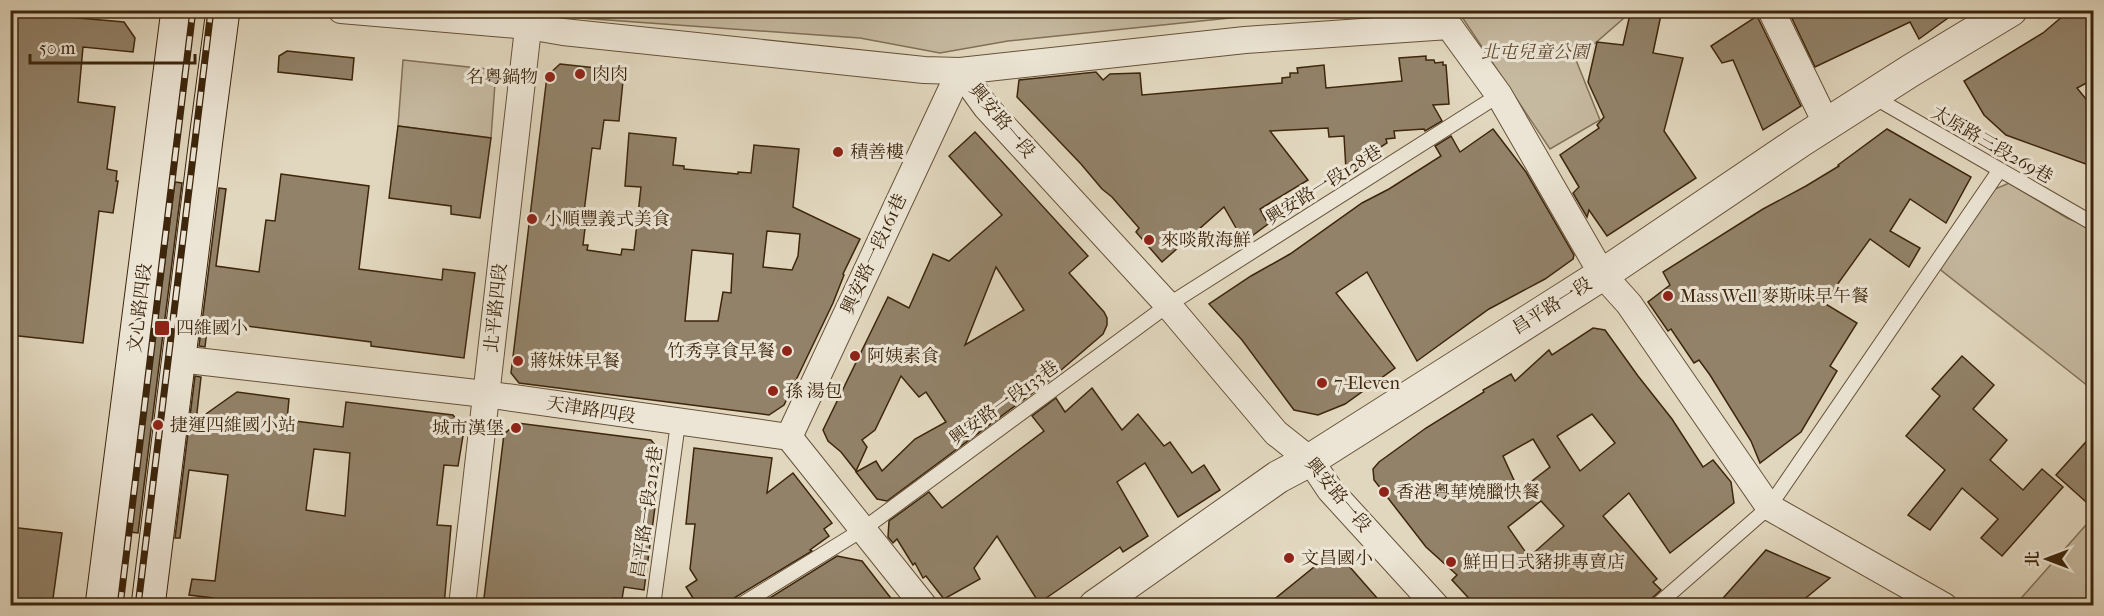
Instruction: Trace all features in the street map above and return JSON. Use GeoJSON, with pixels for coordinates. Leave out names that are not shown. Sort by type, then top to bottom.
{"type":"FeatureCollection","features":[{"type":"Feature","properties":{"kind":"main road","name":"文心路四段"},"geometry":{"type":"LineString","coordinates":[[102,606],[178,10]]}},
{"type":"Feature","properties":{"kind":"main road"},"geometry":{"type":"LineString","coordinates":[[148,606],[223,10]]}},
{"type":"Feature","properties":{"kind":"street","name":"興安路一段"},"geometry":{"type":"LineString","coordinates":[[341,10],[529,18],[924,70],[960,71],[986,107],[1168,305],[1276,433],[1310,460],[1330,490],[1436,606]]}},
{"type":"Feature","properties":{"kind":"street"},"geometry":{"type":"LineString","coordinates":[[1771,10],[1827,125]]}},
{"type":"Feature","properties":{"kind":"street","name":"昌平路一段"},"geometry":{"type":"LineString","coordinates":[[1095,606],[1278,477],[1310,460],[1602,274],[1872,96],[2012,10]]}},
{"type":"Feature","properties":{"kind":"street","name":"北平路四段"},"geometry":{"type":"LineString","coordinates":[[462,606],[529,18]]}},
{"type":"Feature","properties":{"kind":"street"},"geometry":{"type":"LineString","coordinates":[[960,71],[1245,40],[1449,26],[1499,95],[1602,274],[1629,304],[1769,507],[1944,606]]}},
{"type":"Feature","properties":{"kind":"street","name":"興安路一段161巷"},"geometry":{"type":"LineString","coordinates":[[789,437],[960,71]]}},
{"type":"Feature","properties":{"kind":"street","name":"天津路四段"},"geometry":{"type":"LineString","coordinates":[[179,359],[485,394],[789,437]]}},
{"type":"Feature","properties":{"kind":"street"},"geometry":{"type":"LineString","coordinates":[[789,437],[924,606]]}},
{"type":"Feature","properties":{"kind":"lane","name":"興安路一段128巷"},"geometry":{"type":"LineString","coordinates":[[1168,305],[1499,95]]}},
{"type":"Feature","properties":{"kind":"lane","name":"太原路三段269巷"},"geometry":{"type":"LineString","coordinates":[[1872,96],[2094,224]]}},
{"type":"Feature","properties":{"kind":"lane"},"geometry":{"type":"LineString","coordinates":[[1656,606],[1769,507],[1999,171]]}},
{"type":"Feature","properties":{"kind":"lane","name":"興安路一段133巷"},"geometry":{"type":"LineString","coordinates":[[739,606],[862,530],[1168,305]]}},
{"type":"Feature","properties":{"kind":"lane","name":"昌平路一段212巷"},"geometry":{"type":"LineString","coordinates":[[652,606],[678,423]]}},
{"type":"Feature","properties":{"kind":"green space"},"geometry":{"type":"Polygon","coordinates":[[[566,10],[1342,11],[1249,16],[1008,41],[940,53],[860,38],[566,17],[566,10]]]}},
{"type":"Feature","properties":{"kind":"green space","name":"北屯兒童公園"},"geometry":{"type":"Polygon","coordinates":[[[1458,11],[1632,11],[1576,60],[1600,120],[1550,149],[1458,11]]]}},
{"type":"Feature","properties":{"kind":"green space"},"geometry":{"type":"Polygon","coordinates":[[[403,60],[496,70],[491,138],[398,126],[403,60]]]}},
{"type":"Feature","properties":{"kind":"green space"},"geometry":{"type":"Polygon","coordinates":[[[2009,183],[2067,218],[2093,229],[2093,390],[1937,267],[1995,189],[2009,183]]]}},
{"type":"Feature","properties":{"kind":"green space"},"geometry":{"type":"Polygon","coordinates":[[[2093,517],[2093,605],[2015,605],[2093,517]]]}},
{"type":"Feature","properties":{"kind":"building"},"geometry":{"type":"Polygon","coordinates":[[[1631,10],[1662,10],[1653,53],[1683,58],[1664,131],[1696,178],[1607,236],[1589,210],[1587,217],[1573,193],[1579,187],[1560,155],[1599,128],[1597,125],[1604,117],[1588,82],[1597,42],[1623,45],[1631,10]]]}},
{"type":"Feature","properties":{"kind":"building"},"geometry":{"type":"Polygon","coordinates":[[[1788,10],[1959,10],[1919,39],[1910,22],[1815,67],[1788,10]]]}},
{"type":"Feature","properties":{"kind":"building"},"geometry":{"type":"Polygon","coordinates":[[[2070,10],[2085,10],[2094,23],[2094,79],[2077,88],[2094,109],[2094,167],[2006,135],[1984,115],[1964,81],[2043,33],[2070,10]]]}},
{"type":"Feature","properties":{"kind":"building"},"geometry":{"type":"Polygon","coordinates":[[[10,12],[124,22],[135,38],[133,52],[83,47],[78,102],[115,107],[107,169],[117,171],[116,181],[118,181],[113,213],[99,211],[83,343],[10,335],[10,12]]]}},
{"type":"Feature","properties":{"kind":"building"},"geometry":{"type":"Polygon","coordinates":[[[1757,16],[1801,106],[1763,130],[1733,60],[1722,63],[1711,46],[1757,16]]]}},
{"type":"Feature","properties":{"kind":"building"},"geometry":{"type":"Polygon","coordinates":[[[287,51],[354,58],[352,80],[278,72],[279,56],[287,51]]]}},
{"type":"Feature","properties":{"kind":"building"},"geometry":{"type":"Polygon","coordinates":[[[1426,56],[1426,60],[1434,60],[1435,63],[1443,62],[1443,65],[1446,65],[1449,104],[1433,105],[1442,121],[1425,131],[1424,129],[1394,131],[1395,138],[1386,139],[1387,143],[1346,170],[1344,136],[1329,137],[1328,128],[1270,131],[1308,180],[1260,209],[1268,224],[1244,242],[1224,207],[1162,262],[1136,232],[1139,228],[1112,197],[1017,97],[1019,80],[1096,72],[1103,80],[1110,74],[1140,73],[1142,95],[1282,83],[1282,78],[1290,77],[1290,73],[1298,73],[1297,68],[1324,65],[1326,88],[1402,81],[1399,58],[1426,56]]]}},
{"type":"Feature","properties":{"kind":"building"},"geometry":{"type":"Polygon","coordinates":[[[560,64],[624,71],[619,121],[604,120],[600,149],[592,148],[583,220],[586,220],[583,245],[588,245],[587,250],[621,255],[622,249],[634,250],[641,187],[625,186],[629,133],[676,138],[673,165],[684,166],[684,169],[751,173],[754,145],[799,149],[793,207],[860,239],[843,274],[833,303],[784,405],[769,415],[519,383],[511,373],[547,76],[560,64]],[[767,231],[763,267],[792,270],[798,256],[800,234],[767,231]],[[692,250],[685,321],[718,321],[723,292],[731,293],[733,254],[692,250]]]}},
{"type":"Feature","properties":{"kind":"building"},"geometry":{"type":"Polygon","coordinates":[[[398,126],[491,138],[480,218],[451,214],[451,206],[389,198],[398,126]]]}},
{"type":"Feature","properties":{"kind":"building"},"geometry":{"type":"Polygon","coordinates":[[[1493,129],[1526,172],[1574,255],[1573,259],[1545,279],[1489,309],[1417,361],[1367,272],[1336,293],[1395,368],[1345,404],[1318,415],[1294,410],[1242,340],[1209,304],[1290,254],[1362,203],[1441,156],[1435,146],[1451,136],[1460,152],[1493,129]]]}},
{"type":"Feature","properties":{"kind":"building"},"geometry":{"type":"Polygon","coordinates":[[[1887,129],[1971,177],[1946,223],[1910,199],[1890,231],[1920,248],[1909,267],[1870,239],[1824,303],[1857,323],[1830,366],[1837,371],[1801,432],[1760,463],[1751,441],[1710,375],[1699,360],[1694,363],[1671,329],[1668,331],[1648,302],[1670,285],[1663,272],[1763,209],[1839,166],[1887,129]]]}},
{"type":"Feature","properties":{"kind":"building"},"geometry":{"type":"Polygon","coordinates":[[[975,132],[1088,256],[1069,273],[1104,312],[1107,325],[1103,334],[1046,383],[887,501],[877,499],[856,472],[876,461],[882,471],[915,439],[946,422],[926,392],[919,397],[901,376],[875,430],[862,440],[867,447],[856,471],[841,452],[828,441],[823,430],[888,297],[909,308],[933,254],[949,261],[1002,215],[949,156],[975,132]],[[996,267],[965,345],[1024,310],[996,267]]]}},
{"type":"Feature","properties":{"kind":"building"},"geometry":{"type":"Polygon","coordinates":[[[281,174],[369,186],[359,269],[442,280],[443,269],[475,273],[464,358],[371,346],[371,342],[208,321],[205,347],[199,346],[219,188],[226,189],[216,266],[259,272],[266,220],[275,221],[281,174]]]}},
{"type":"Feature","properties":{"kind":"building"},"geometry":{"type":"Polygon","coordinates":[[[175,182],[182,183],[138,533],[130,532],[175,182]]]}},
{"type":"Feature","properties":{"kind":"building"},"geometry":{"type":"Polygon","coordinates":[[[1593,328],[1605,330],[1672,419],[1703,467],[1713,460],[1731,482],[1734,503],[1670,553],[1629,493],[1603,516],[1657,579],[1653,582],[1661,590],[1647,606],[1476,606],[1452,580],[1457,575],[1426,547],[1374,480],[1373,469],[1379,462],[1426,428],[1511,374],[1515,381],[1549,350],[1552,355],[1593,328]],[[1592,414],[1557,436],[1580,471],[1615,443],[1592,414]],[[1533,439],[1503,456],[1519,491],[1550,467],[1533,439]],[[1541,501],[1508,527],[1529,557],[1564,526],[1541,501]]]}},
{"type":"Feature","properties":{"kind":"building"},"geometry":{"type":"Polygon","coordinates":[[[1962,356],[1994,385],[1973,409],[2007,440],[1990,460],[2023,490],[2042,469],[2063,487],[2002,556],[1981,538],[1998,519],[1962,488],[1930,530],[1908,515],[1945,470],[1906,436],[1940,396],[1932,389],[1962,356]]]}},
{"type":"Feature","properties":{"kind":"building"},"geometry":{"type":"Polygon","coordinates":[[[195,376],[201,377],[196,421],[237,392],[289,399],[287,420],[343,427],[346,402],[453,415],[464,430],[458,466],[444,465],[437,525],[451,526],[444,606],[212,606],[213,598],[189,595],[192,579],[215,581],[228,475],[189,470],[180,538],[175,538],[195,376]],[[314,449],[306,510],[345,516],[350,453],[314,449]]]}},
{"type":"Feature","properties":{"kind":"building"},"geometry":{"type":"Polygon","coordinates":[[[1092,388],[1122,430],[1138,414],[1164,446],[1170,442],[1192,473],[1204,465],[1220,490],[1178,517],[1145,463],[1117,482],[1148,536],[1123,552],[1120,547],[1039,603],[997,536],[974,568],[980,579],[944,599],[926,576],[923,578],[897,539],[893,543],[888,537],[889,521],[929,492],[942,508],[1044,431],[1032,416],[1056,398],[1065,412],[1092,388]]]}},
{"type":"Feature","properties":{"kind":"building"},"geometry":{"type":"Polygon","coordinates":[[[517,423],[651,440],[662,454],[644,590],[624,587],[622,599],[614,598],[613,606],[483,606],[504,434],[517,423]]]}},
{"type":"Feature","properties":{"kind":"building"},"geometry":{"type":"Polygon","coordinates":[[[2094,433],[2094,509],[2056,475],[2094,433]]]}},
{"type":"Feature","properties":{"kind":"building"},"geometry":{"type":"Polygon","coordinates":[[[694,448],[772,458],[767,493],[793,473],[832,523],[824,529],[829,536],[810,550],[812,551],[734,598],[730,606],[698,606],[686,587],[697,580],[690,569],[695,524],[686,524],[694,448]]]}},
{"type":"Feature","properties":{"kind":"building"},"geometry":{"type":"Polygon","coordinates":[[[10,527],[62,533],[52,606],[10,606],[10,527]]]}},
{"type":"Feature","properties":{"kind":"building"},"geometry":{"type":"Polygon","coordinates":[[[1335,550],[1384,606],[1266,606],[1335,550]]]}},
{"type":"Feature","properties":{"kind":"building"},"geometry":{"type":"Polygon","coordinates":[[[1766,550],[1830,578],[1796,606],[1716,606],[1766,550]]]}},
{"type":"Feature","properties":{"kind":"building"},"geometry":{"type":"Polygon","coordinates":[[[837,556],[862,561],[897,606],[757,606],[837,556]]]}},
{"type":"Feature","properties":{"kind":"railway"},"geometry":{"type":"LineString","coordinates":[[120,606],[193,10]]}},
{"type":"Feature","properties":{"kind":"railway"},"geometry":{"type":"LineString","coordinates":[[138,606],[211,10]]}},
{"type":"Feature","properties":{"kind":"place","name":"肉肉"},"geometry":{"type":"Point","coordinates":[580,74]}},
{"type":"Feature","properties":{"kind":"place","name":"名粵鍋物"},"geometry":{"type":"Point","coordinates":[550,77]}},
{"type":"Feature","properties":{"kind":"place","name":"積善樓"},"geometry":{"type":"Point","coordinates":[838,152]}},
{"type":"Feature","properties":{"kind":"place","name":"小順豐義式美食"},"geometry":{"type":"Point","coordinates":[532,219]}},
{"type":"Feature","properties":{"kind":"place","name":"來啖散海鮮"},"geometry":{"type":"Point","coordinates":[1149,240]}},
{"type":"Feature","properties":{"kind":"place","name":"Mass Well 麥斯味早午餐"},"geometry":{"type":"Point","coordinates":[1668,296]}},
{"type":"Feature","properties":{"kind":"place","name":"四維國小"},"geometry":{"type":"Point","coordinates":[162,328]}},
{"type":"Feature","properties":{"kind":"place","name":"竹秀享食早餐"},"geometry":{"type":"Point","coordinates":[787,351]}},
{"type":"Feature","properties":{"kind":"place","name":"阿姨素食"},"geometry":{"type":"Point","coordinates":[855,356]}},
{"type":"Feature","properties":{"kind":"place","name":"蔣妹妹早餐"},"geometry":{"type":"Point","coordinates":[518,361]}},
{"type":"Feature","properties":{"kind":"place","name":"7-Eleven"},"geometry":{"type":"Point","coordinates":[1322,383]}},
{"type":"Feature","properties":{"kind":"place","name":"孫 湯包"},"geometry":{"type":"Point","coordinates":[773,391]}},
{"type":"Feature","properties":{"kind":"place","name":"捷運四維國小站"},"geometry":{"type":"Point","coordinates":[158,425]}},
{"type":"Feature","properties":{"kind":"place","name":"城市漢堡"},"geometry":{"type":"Point","coordinates":[516,428]}},
{"type":"Feature","properties":{"kind":"place","name":"香港粵華燒臘快餐"},"geometry":{"type":"Point","coordinates":[1384,492]}},
{"type":"Feature","properties":{"kind":"place","name":"文昌國小"},"geometry":{"type":"Point","coordinates":[1289,558]}},
{"type":"Feature","properties":{"kind":"place","name":"鮮田日式豬排專賣店"},"geometry":{"type":"Point","coordinates":[1451,562]}}]}
